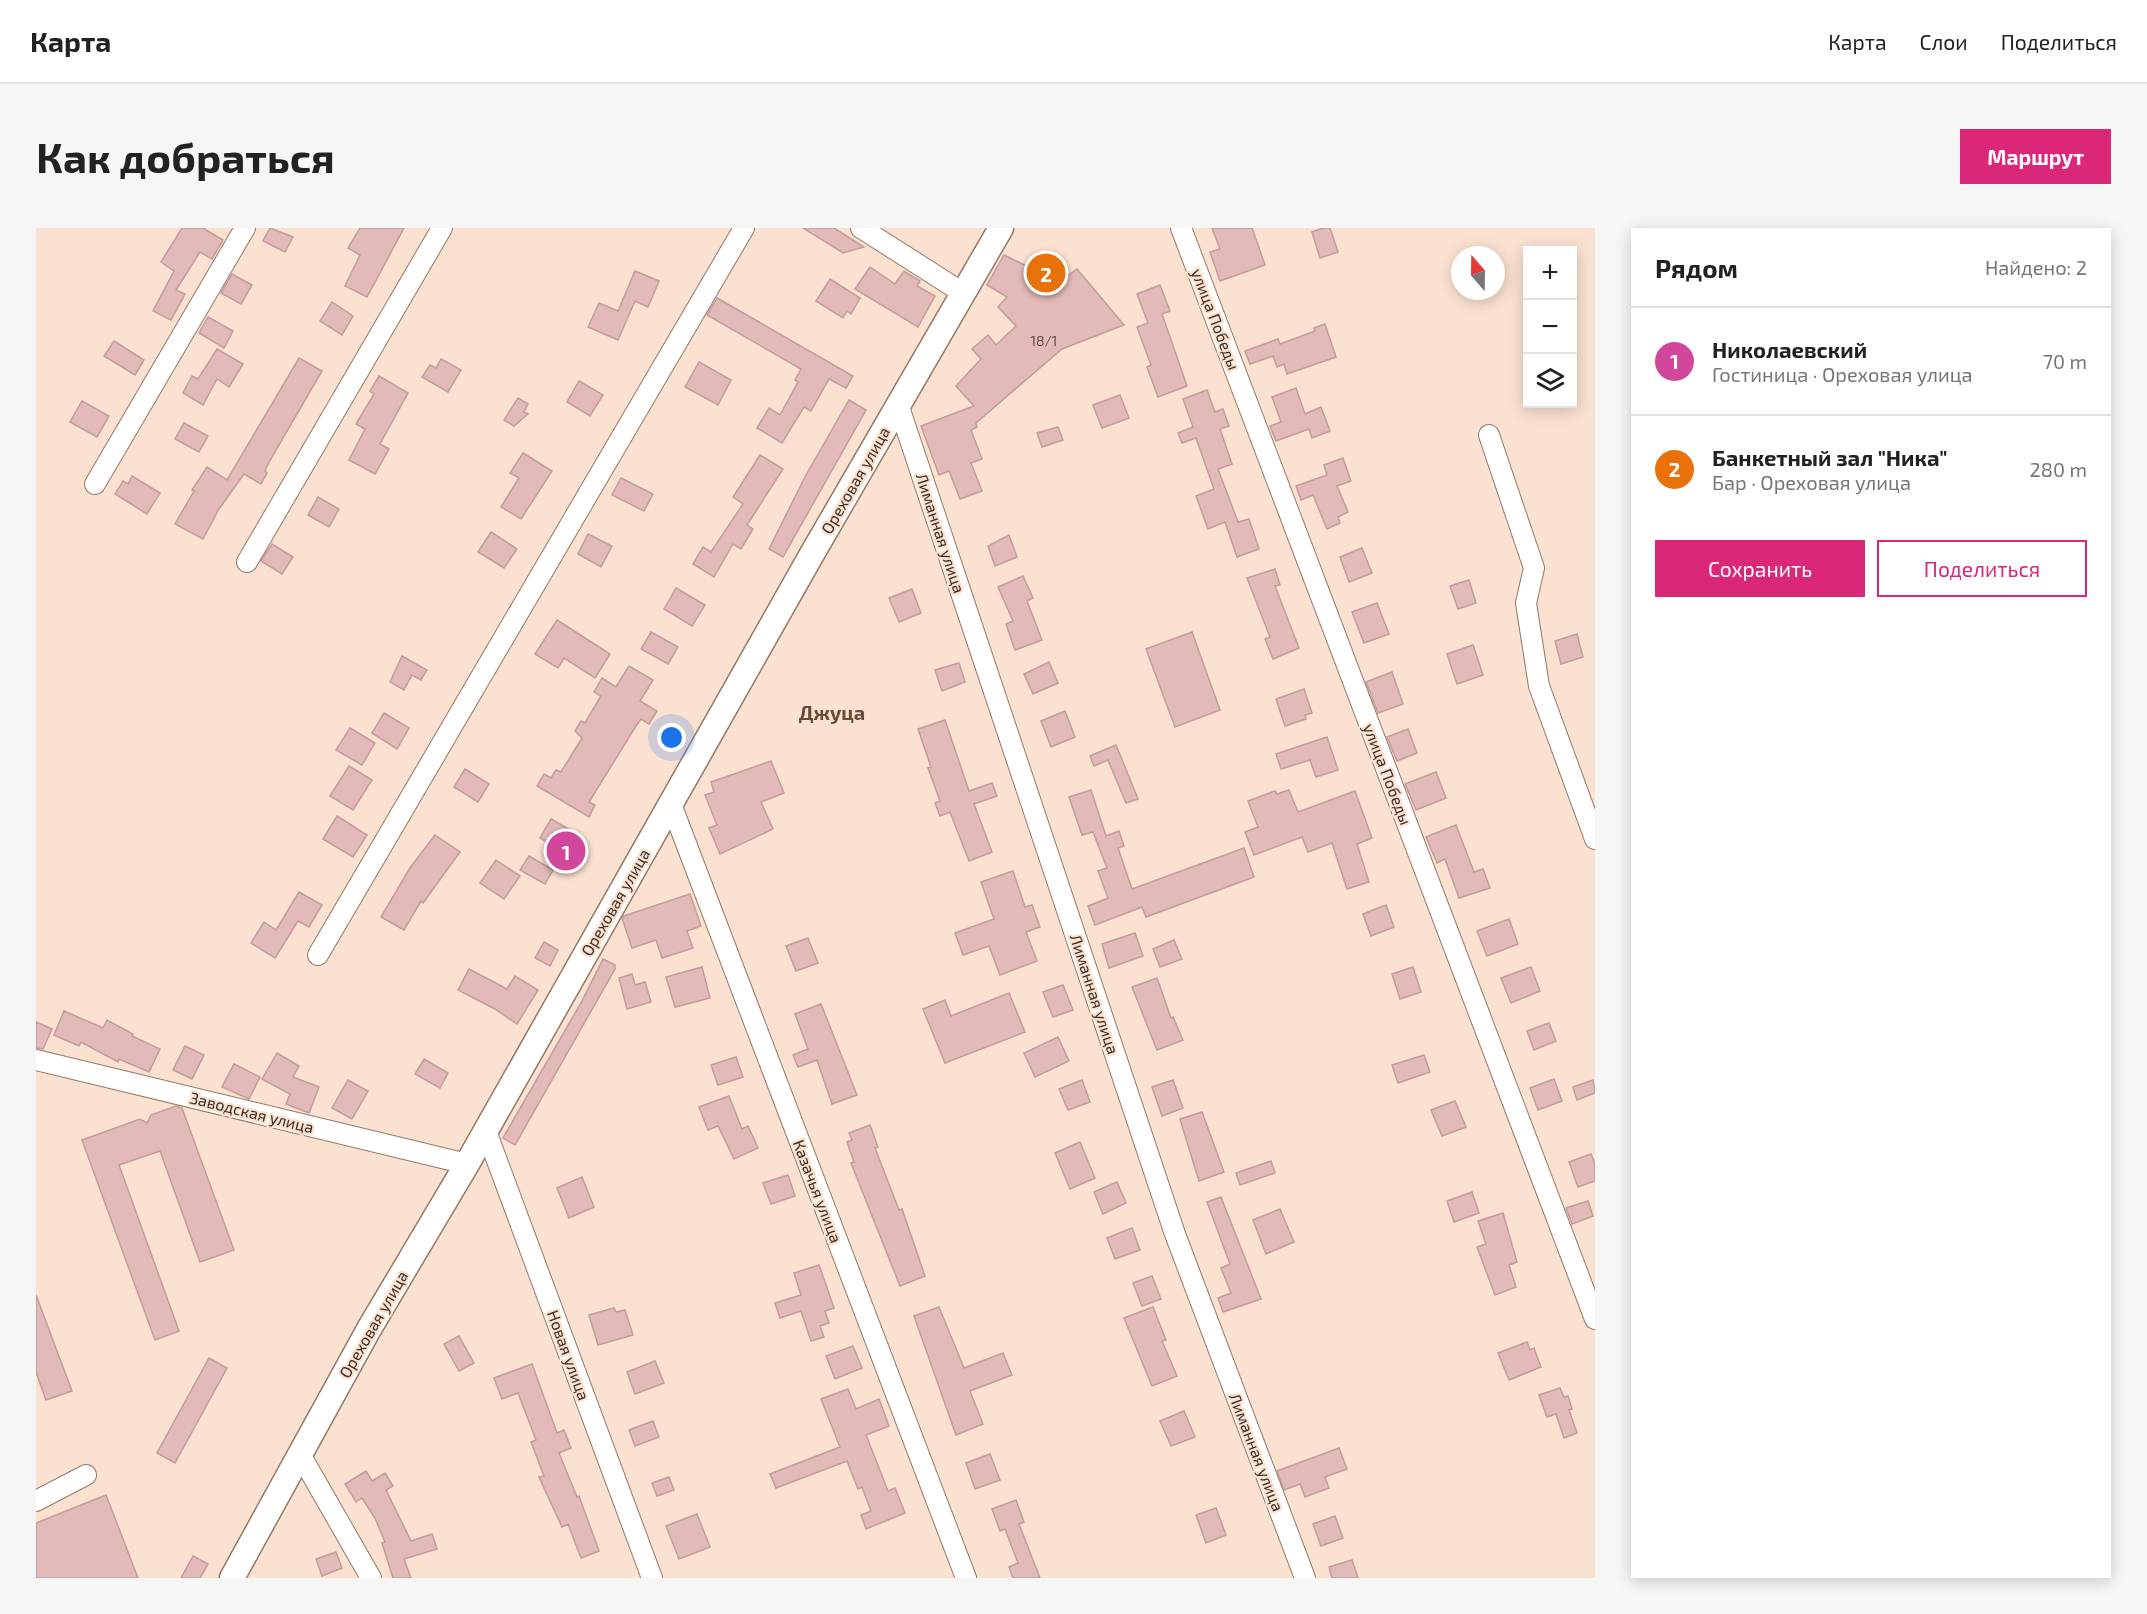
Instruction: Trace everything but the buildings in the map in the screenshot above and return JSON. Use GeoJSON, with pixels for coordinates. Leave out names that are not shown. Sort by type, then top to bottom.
{"type":"FeatureCollection","features":[{"type":"Feature","properties":{"kind":"main road","name":"Ореховая улица"},"geometry":{"type":"LineString","coordinates":[[232,1578],[369,1329],[486,1131],[1000,228]]}},
{"type":"Feature","properties":{"kind":"street"},"geometry":{"type":"LineString","coordinates":[[95,484],[245,228]]}},
{"type":"Feature","properties":{"kind":"street"},"geometry":{"type":"LineString","coordinates":[[247,562],[442,228]]}},
{"type":"Feature","properties":{"kind":"street"},"geometry":{"type":"LineString","coordinates":[[318,954],[744,228]]}},
{"type":"Feature","properties":{"kind":"street"},"geometry":{"type":"LineString","coordinates":[[861,228],[963,293]]}},
{"type":"Feature","properties":{"kind":"street","name":"улица Победы"},"geometry":{"type":"LineString","coordinates":[[1181,228],[1595,1319]]}},
{"type":"Feature","properties":{"kind":"street","name":"Лиманная улица"},"geometry":{"type":"LineString","coordinates":[[898,404],[1175,1234],[1305,1578]]}},
{"type":"Feature","properties":{"kind":"street"},"geometry":{"type":"LineString","coordinates":[[1489,435],[1534,568],[1526,603],[1539,686],[1595,839]]}},
{"type":"Feature","properties":{"kind":"street","name":"Казачья улица"},"geometry":{"type":"LineString","coordinates":[[671,804],[966,1578]]}},
{"type":"Feature","properties":{"kind":"street","name":"Заводская улица"},"geometry":{"type":"LineString","coordinates":[[36,1060],[467,1164]]}},
{"type":"Feature","properties":{"kind":"street","name":"Новая улица"},"geometry":{"type":"LineString","coordinates":[[486,1131],[652,1578]]}},
{"type":"Feature","properties":{"kind":"street"},"geometry":{"type":"LineString","coordinates":[[300,1454],[371,1578]]}},
{"type":"Feature","properties":{"kind":"street"},"geometry":{"type":"LineString","coordinates":[[36,1501],[86,1475]]}},
{"type":"Feature","properties":{"kind":"place","name":"Банкетный зал \"Ника\""},"geometry":{"type":"Point","coordinates":[1046,273]}},
{"type":"Feature","properties":{"kind":"place","name":"Николаевский"},"geometry":{"type":"Point","coordinates":[566,851]}},
{"type":"Feature","properties":{"kind":"district","name":"Джуца"},"geometry":{"type":"Point","coordinates":[832,712]}}]}
